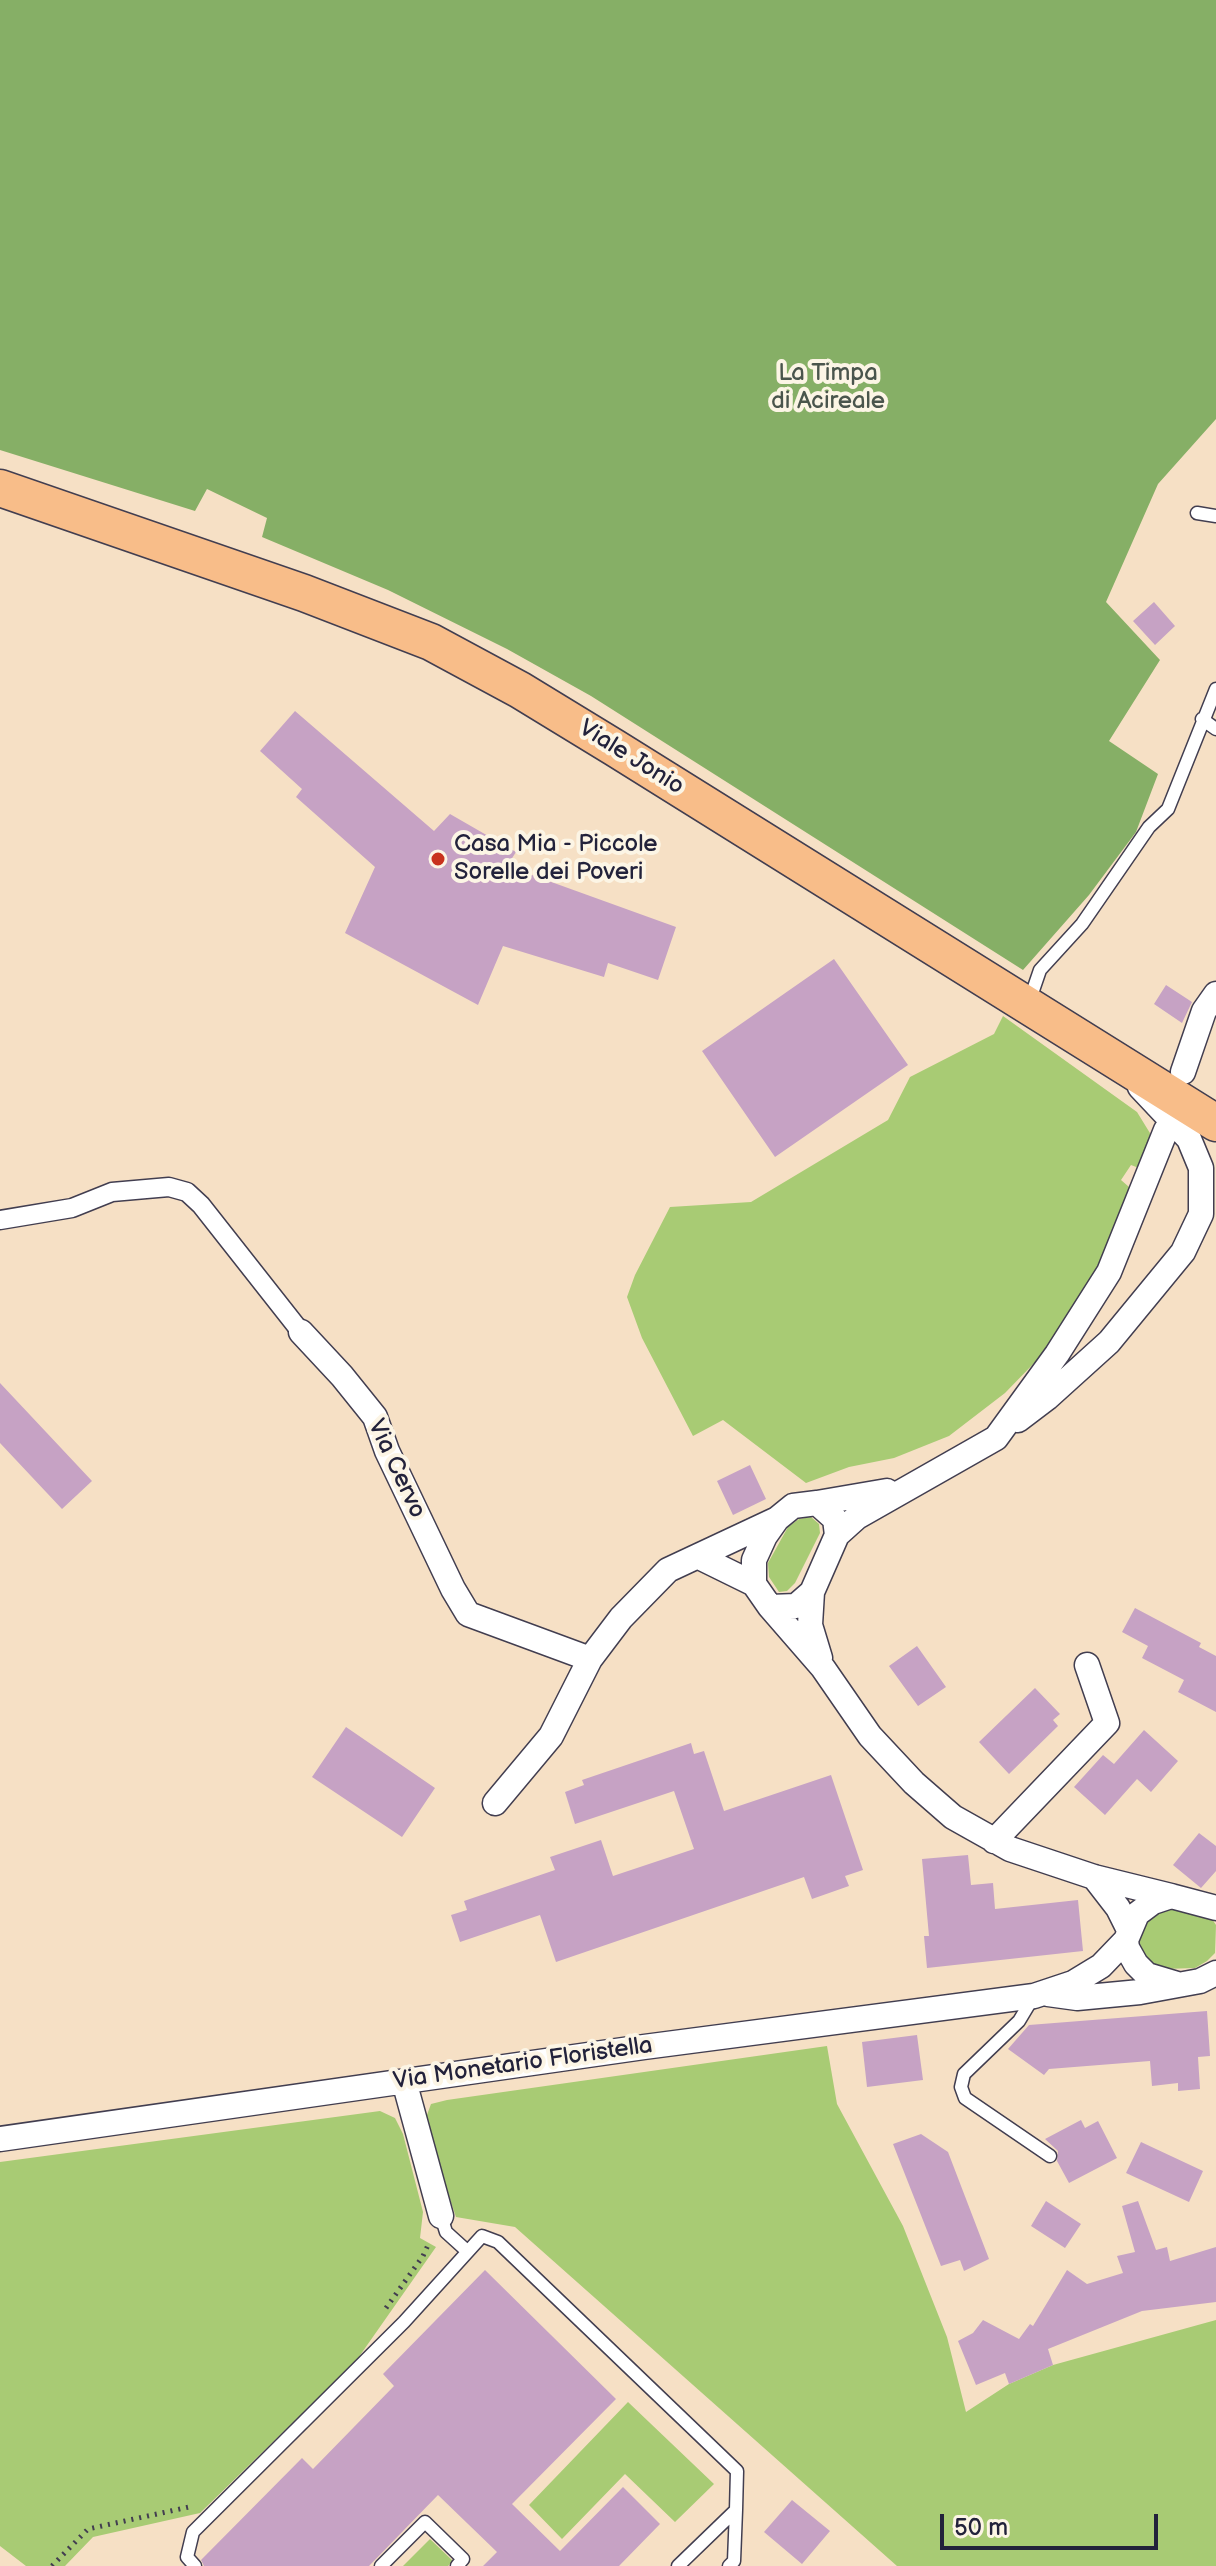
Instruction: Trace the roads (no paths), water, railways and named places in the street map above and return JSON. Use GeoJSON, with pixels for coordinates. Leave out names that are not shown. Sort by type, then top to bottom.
{"type":"FeatureCollection","features":[{"type":"Feature","properties":{"kind":"main road","name":"Viale Jonio"},"geometry":{"type":"LineString","coordinates":[[0,488],[304,593],[431,642],[547,707],[1216,1123]]}},
{"type":"Feature","properties":{"kind":"street"},"geometry":{"type":"LineString","coordinates":[[1183,1072],[1204,1011],[1216,994]]}},
{"type":"Feature","properties":{"kind":"street"},"geometry":{"type":"LineString","coordinates":[[823,1668],[810,1625],[812,1592],[837,1535],[857,1517],[996,1438],[1047,1398],[1109,1342],[1183,1252],[1201,1214],[1201,1168],[1189,1139],[1111,1056]]}},
{"type":"Feature","properties":{"kind":"street"},"geometry":{"type":"LineString","coordinates":[[996,1438],[1057,1354],[1109,1272],[1166,1130]]}},
{"type":"Feature","properties":{"kind":"street","name":"Via Cervo"},"geometry":{"type":"LineString","coordinates":[[0,1220],[72,1208],[112,1192],[169,1187],[187,1192],[201,1205],[301,1332],[375,1417],[387,1451],[468,1614],[590,1659]]}},
{"type":"Feature","properties":{"kind":"street"},"geometry":{"type":"LineString","coordinates":[[495,1803],[551,1736],[590,1659],[621,1618],[668,1570],[777,1519],[793,1506],[905,1488]]}},
{"type":"Feature","properties":{"kind":"street"},"geometry":{"type":"LineString","coordinates":[[817,1503],[835,1519],[837,1535]]}},
{"type":"Feature","properties":{"kind":"street"},"geometry":{"type":"LineString","coordinates":[[754,1584],[754,1560],[777,1519]]}},
{"type":"Feature","properties":{"kind":"street"},"geometry":{"type":"LineString","coordinates":[[699,1557],[754,1584],[823,1668],[870,1736],[914,1783],[953,1817],[1010,1849],[1094,1877],[1216,1908]]}},
{"type":"Feature","properties":{"kind":"street"},"geometry":{"type":"LineString","coordinates":[[770,1607],[796,1606],[812,1592]]}},
{"type":"Feature","properties":{"kind":"street"},"geometry":{"type":"LineString","coordinates":[[994,1841],[1107,1723],[1087,1665]]}},
{"type":"Feature","properties":{"kind":"street"},"geometry":{"type":"LineString","coordinates":[[1094,1877],[1118,1908],[1127,1935],[1127,1948],[1136,1964],[1147,1975],[1178,1984]]}},
{"type":"Feature","properties":{"kind":"street"},"geometry":{"type":"LineString","coordinates":[[1040,1994],[1073,1983],[1101,1966],[1127,1935],[1137,1914],[1153,1902],[1171,1896]]}},
{"type":"Feature","properties":{"kind":"street"},"geometry":{"type":"LineString","coordinates":[[1040,1994],[1077,1998],[1140,1992],[1200,1981],[1216,1973]]}},
{"type":"Feature","properties":{"kind":"street","name":"Via Monetario Floristella"},"geometry":{"type":"LineString","coordinates":[[0,2139],[1040,1994]]}},
{"type":"Feature","properties":{"kind":"street"},"geometry":{"type":"LineString","coordinates":[[404,2081],[441,2216]]}},
{"type":"Feature","properties":{"kind":"lane"},"geometry":{"type":"LineString","coordinates":[[1197,513],[1216,516]]}},
{"type":"Feature","properties":{"kind":"lane"},"geometry":{"type":"LineString","coordinates":[[1028,1005],[1040,970],[1082,924],[1149,827],[1168,809],[1216,689]]}},
{"type":"Feature","properties":{"kind":"lane"},"geometry":{"type":"LineString","coordinates":[[1202,719],[1216,729]]}},
{"type":"Feature","properties":{"kind":"lane"},"geometry":{"type":"LineString","coordinates":[[1040,1994],[1019,2021],[964,2074],[961,2087],[965,2098],[1050,2156]]}},
{"type":"Feature","properties":{"kind":"lane"},"geometry":{"type":"LineString","coordinates":[[441,2216],[446,2232],[467,2251]]}},
{"type":"Feature","properties":{"kind":"lane"},"geometry":{"type":"LineString","coordinates":[[195,2566],[187,2557],[193,2532],[404,2322],[482,2236],[498,2242],[737,2471],[734,2561],[729,2566]]}},
{"type":"Feature","properties":{"kind":"lane"},"geometry":{"type":"LineString","coordinates":[[678,2566],[736,2510]]}},
{"type":"Feature","properties":{"kind":"lane"},"geometry":{"type":"LineString","coordinates":[[381,2566],[425,2522],[463,2559],[457,2566]]}},
{"type":"Feature","properties":{"kind":"place","name":"Casa Mia - Piccole Sorelle dei Poveri"},"geometry":{"type":"Point","coordinates":[438,859]}},
{"type":"Feature","properties":{"kind":"park label","name":"La Timpa di Acireale"},"geometry":{"type":"Point","coordinates":[828,388]}}]}
